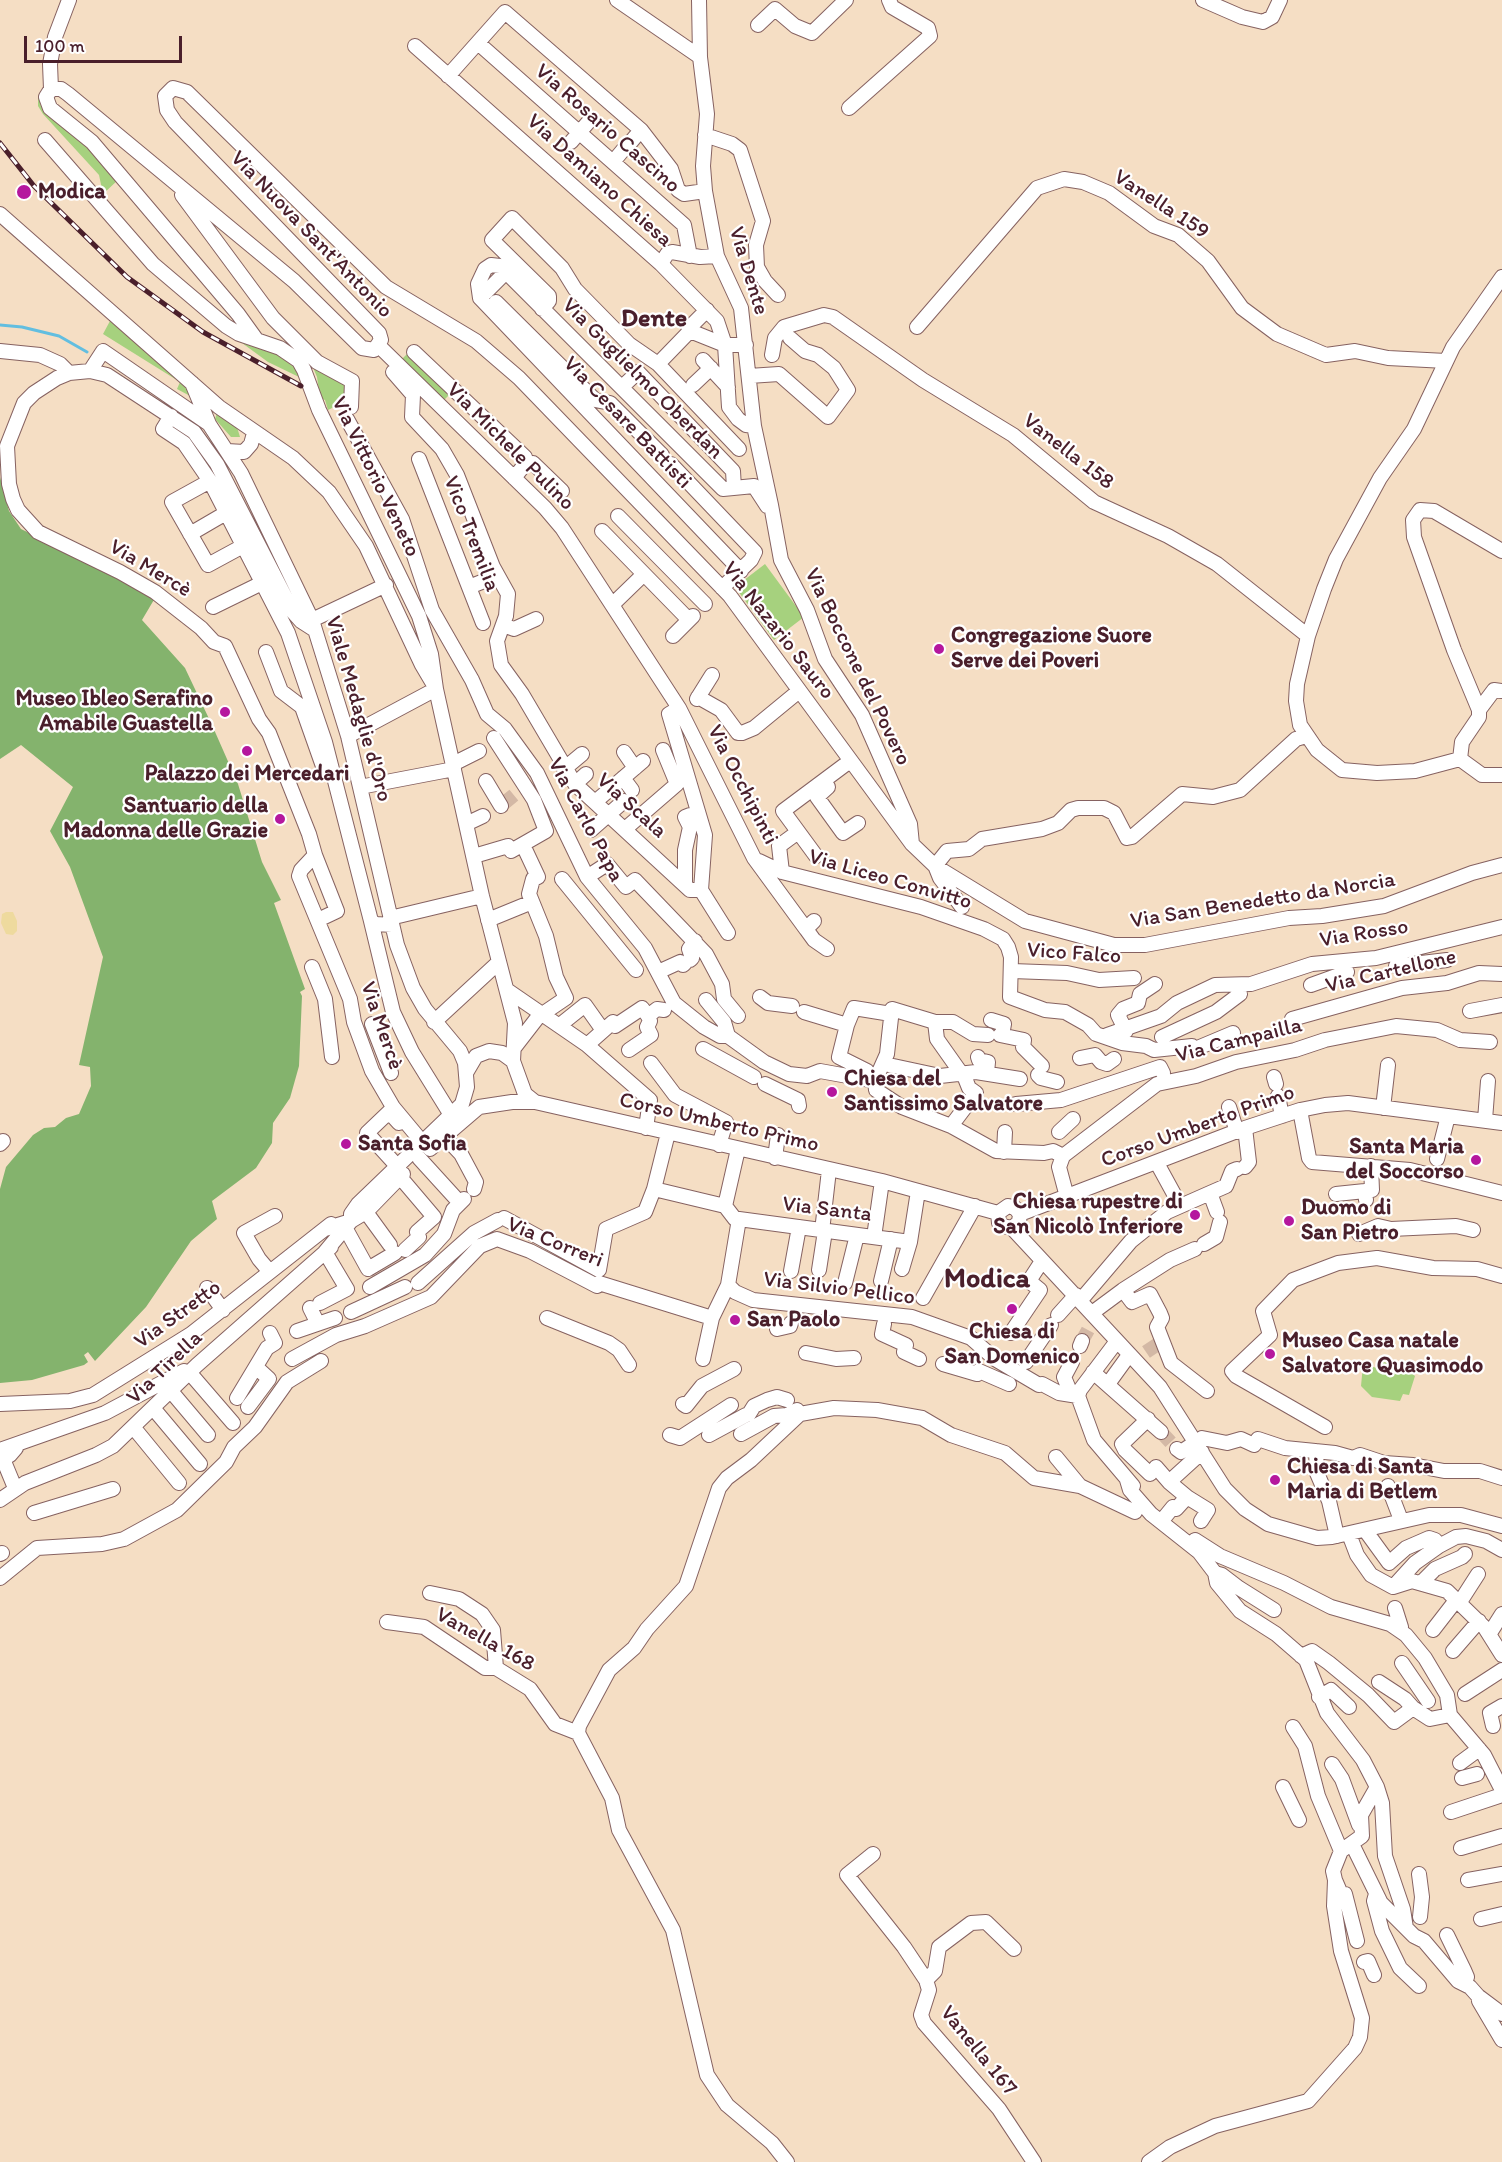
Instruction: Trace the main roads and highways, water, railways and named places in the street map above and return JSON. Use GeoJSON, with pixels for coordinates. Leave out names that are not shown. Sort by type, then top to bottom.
{"type":"FeatureCollection","features":[{"type":"Feature","properties":{"kind":"waterway"},"geometry":{"type":"LineString","coordinates":[[0,325],[22,327],[59,336],[87,352]]}},
{"type":"Feature","properties":{"kind":"tunnel"},"geometry":{"type":"LineString","coordinates":[[503,804],[519,791]]}},
{"type":"Feature","properties":{"kind":"tunnel"},"geometry":{"type":"LineString","coordinates":[[1082,1341],[1088,1330]]}},
{"type":"Feature","properties":{"kind":"tunnel"},"geometry":{"type":"LineString","coordinates":[[1146,1352],[1161,1342]]}},
{"type":"Feature","properties":{"kind":"tunnel"},"geometry":{"type":"LineString","coordinates":[[1161,1432],[1177,1449]]}},
{"type":"Feature","properties":{"kind":"railway"},"geometry":{"type":"LineString","coordinates":[[0,143],[34,186],[127,277],[203,332],[301,386]]}},
{"type":"Feature","properties":{"kind":"place","name":"Modica"},"geometry":{"type":"Point","coordinates":[24,192]}},
{"type":"Feature","properties":{"kind":"place","name":"Congregazione Suore Serve dei Poveri"},"geometry":{"type":"Point","coordinates":[939,649]}},
{"type":"Feature","properties":{"kind":"place","name":"Museo Ibleo Serafino Amabile Guastella"},"geometry":{"type":"Point","coordinates":[225,712]}},
{"type":"Feature","properties":{"kind":"place","name":"Palazzo dei Mercedari"},"geometry":{"type":"Point","coordinates":[247,751]}},
{"type":"Feature","properties":{"kind":"place","name":"Santuario della Madonna delle Grazie"},"geometry":{"type":"Point","coordinates":[280,819]}},
{"type":"Feature","properties":{"kind":"place","name":"Chiesa del Santissimo Salvatore"},"geometry":{"type":"Point","coordinates":[832,1092]}},
{"type":"Feature","properties":{"kind":"place","name":"Santa Sofia"},"geometry":{"type":"Point","coordinates":[346,1144]}},
{"type":"Feature","properties":{"kind":"place","name":"Santa Maria del Soccorso"},"geometry":{"type":"Point","coordinates":[1476,1160]}},
{"type":"Feature","properties":{"kind":"place","name":"Chiesa rupestre di San Nicolò Inferiore"},"geometry":{"type":"Point","coordinates":[1195,1215]}},
{"type":"Feature","properties":{"kind":"place","name":"Duomo di San Pietro"},"geometry":{"type":"Point","coordinates":[1289,1221]}},
{"type":"Feature","properties":{"kind":"place","name":"Chiesa di San Domenico"},"geometry":{"type":"Point","coordinates":[1012,1309]}},
{"type":"Feature","properties":{"kind":"place","name":"San Paolo"},"geometry":{"type":"Point","coordinates":[735,1320]}},
{"type":"Feature","properties":{"kind":"place","name":"Museo Casa natale Salvatore Quasimodo"},"geometry":{"type":"Point","coordinates":[1270,1354]}},
{"type":"Feature","properties":{"kind":"place","name":"Chiesa di Santa Maria di Betlem"},"geometry":{"type":"Point","coordinates":[1275,1480]}},
{"type":"Feature","properties":{"kind":"district","name":"Dente"},"geometry":{"type":"Point","coordinates":[654,319]}},
{"type":"Feature","properties":{"kind":"district","name":"Modica"},"geometry":{"type":"Point","coordinates":[987,1280]}}]}
